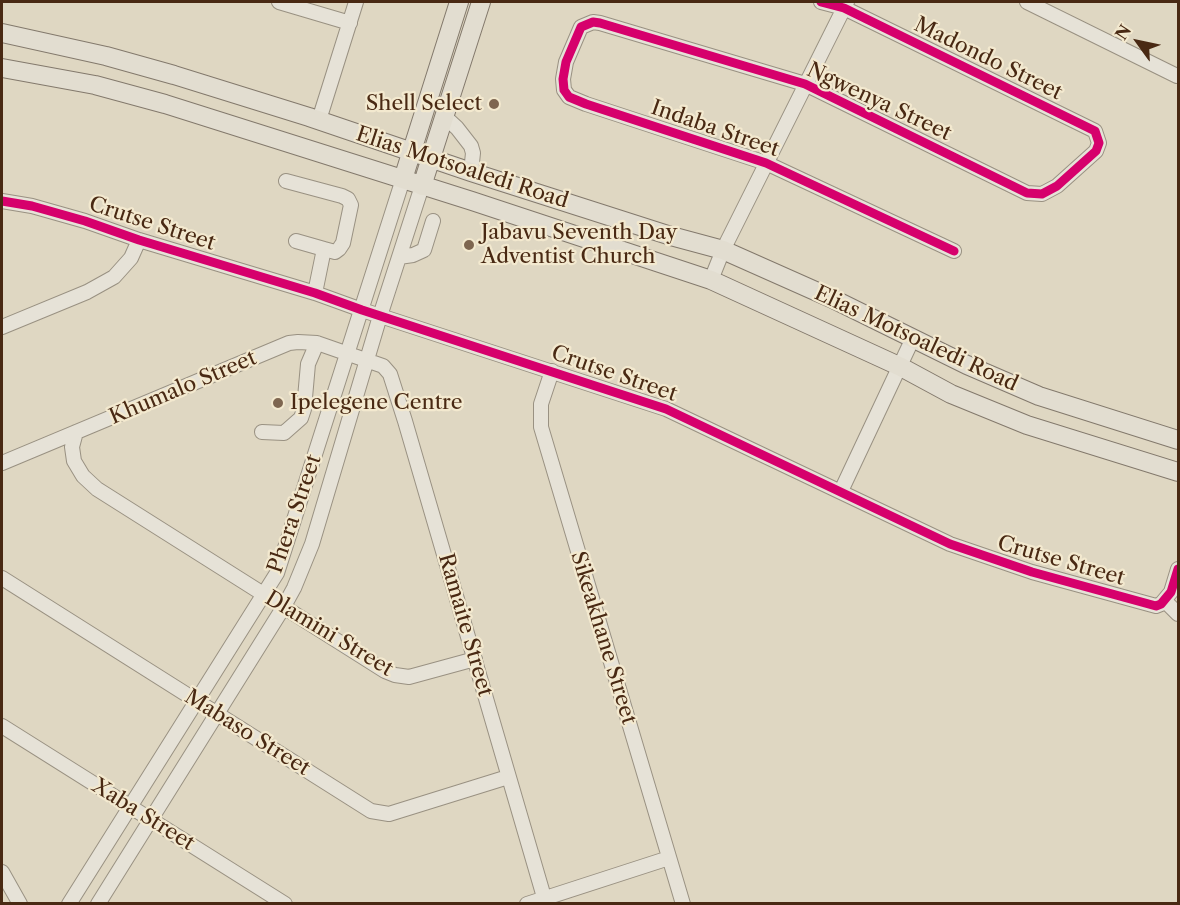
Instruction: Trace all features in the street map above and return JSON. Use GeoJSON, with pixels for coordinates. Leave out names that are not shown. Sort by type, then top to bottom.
{"type":"FeatureCollection","features":[{"type":"Feature","properties":{"kind":"main road","name":"Phera Street"},"geometry":{"type":"LineString","coordinates":[[403,179],[459,2]]}},
{"type":"Feature","properties":{"kind":"main road","name":"Phera Street"},"geometry":{"type":"LineString","coordinates":[[422,186],[481,2]]}},
{"type":"Feature","properties":{"kind":"main road","name":"Elias Motsoaledi Road"},"geometry":{"type":"LineString","coordinates":[[2,33],[106,56],[319,120],[475,174],[723,250],[967,365],[1039,396],[1179,440]]}},
{"type":"Feature","properties":{"kind":"main road"},"geometry":{"type":"LineString","coordinates":[[439,67],[459,73]]}},
{"type":"Feature","properties":{"kind":"main road","name":"Elias Motsoaledi Road"},"geometry":{"type":"LineString","coordinates":[[2,68],[95,85],[165,104],[472,201],[711,280],[901,367],[951,394],[1027,425],[1179,472]]}},
{"type":"Feature","properties":{"kind":"main road"},"geometry":{"type":"LineString","coordinates":[[472,201],[475,174]]}},
{"type":"Feature","properties":{"kind":"street"},"geometry":{"type":"LineString","coordinates":[[279,2],[350,23]]}},
{"type":"Feature","properties":{"kind":"street"},"geometry":{"type":"LineString","coordinates":[[319,120],[356,2]]}},
{"type":"Feature","properties":{"kind":"street","name":"Madondo Street"},"geometry":{"type":"LineString","coordinates":[[821,2],[845,5],[1095,131],[1098,143]]}},
{"type":"Feature","properties":{"kind":"street"},"geometry":{"type":"LineString","coordinates":[[1027,2],[1177,76]]}},
{"type":"Feature","properties":{"kind":"street"},"geometry":{"type":"LineString","coordinates":[[711,280],[723,250],[845,5]]}},
{"type":"Feature","properties":{"kind":"street","name":"Ngwenya Street"},"geometry":{"type":"LineString","coordinates":[[587,24],[593,22],[612,26],[805,84],[1027,193],[1042,194],[1057,186],[1096,152],[1098,143]]}},
{"type":"Feature","properties":{"kind":"street","name":"Indaba Street"},"geometry":{"type":"LineString","coordinates":[[587,24],[581,27],[566,62],[563,79],[564,90],[569,97],[654,128],[766,163],[954,251]]}},
{"type":"Feature","properties":{"kind":"street"},"geometry":{"type":"LineString","coordinates":[[444,116],[471,146],[475,174]]}},
{"type":"Feature","properties":{"kind":"street","name":"Phera Street"},"geometry":{"type":"LineString","coordinates":[[69,903],[277,573],[403,179]]}},
{"type":"Feature","properties":{"kind":"street"},"geometry":{"type":"LineString","coordinates":[[286,181],[342,196],[351,205],[343,243],[335,252],[296,241]]}},
{"type":"Feature","properties":{"kind":"street","name":"Phera Street"},"geometry":{"type":"LineString","coordinates":[[98,903],[283,608],[312,544],[380,316],[422,186]]}},
{"type":"Feature","properties":{"kind":"street","name":"Crutse Street"},"geometry":{"type":"LineString","coordinates":[[2,201],[32,206],[85,221],[139,240],[315,293],[666,409],[950,544],[984,557],[1144,604],[1156,606],[1165,601]]}},
{"type":"Feature","properties":{"kind":"street"},"geometry":{"type":"LineString","coordinates":[[399,257],[424,250],[433,221]]}},
{"type":"Feature","properties":{"kind":"street"},"geometry":{"type":"LineString","coordinates":[[2,327],[87,292],[114,277],[131,258],[139,240]]}},
{"type":"Feature","properties":{"kind":"street"},"geometry":{"type":"LineString","coordinates":[[315,293],[324,249]]}},
{"type":"Feature","properties":{"kind":"street"},"geometry":{"type":"LineString","coordinates":[[840,490],[913,338]]}},
{"type":"Feature","properties":{"kind":"street","name":"Khumalo Street"},"geometry":{"type":"LineString","coordinates":[[2,463],[290,343],[317,343],[367,361]]}},
{"type":"Feature","properties":{"kind":"street"},"geometry":{"type":"LineString","coordinates":[[262,432],[284,433],[301,418],[304,409],[308,364],[317,343]]}},
{"type":"Feature","properties":{"kind":"street","name":"Ramaite Street"},"geometry":{"type":"LineString","coordinates":[[367,361],[383,366],[393,381],[545,901]]}},
{"type":"Feature","properties":{"kind":"street","name":"Sikeakhane Street"},"geometry":{"type":"LineString","coordinates":[[552,371],[541,404],[543,434],[683,903]]}},
{"type":"Feature","properties":{"kind":"street","name":"Dlamini Street"},"geometry":{"type":"LineString","coordinates":[[76,432],[72,447],[74,461],[89,483],[283,608],[394,675],[409,677],[475,659]]}},
{"type":"Feature","properties":{"kind":"street"},"geometry":{"type":"LineString","coordinates":[[1179,569],[1171,592],[1165,601],[1179,614]]}},
{"type":"Feature","properties":{"kind":"street","name":"Mabaso Street"},"geometry":{"type":"LineString","coordinates":[[2,578],[364,807],[388,814],[508,777]]}},
{"type":"Feature","properties":{"kind":"street","name":"Xaba Street"},"geometry":{"type":"LineString","coordinates":[[2,726],[285,903]]}},
{"type":"Feature","properties":{"kind":"street"},"geometry":{"type":"LineString","coordinates":[[527,903],[545,901],[669,858]]}},
{"type":"Feature","properties":{"kind":"street"},"geometry":{"type":"LineString","coordinates":[[2,872],[20,903]]}},
{"type":"Feature","properties":{"kind":"cycle path"},"geometry":{"type":"LineString","coordinates":[[821,2],[844,8],[1095,131],[1099,143],[1096,151],[1057,186],[1042,194],[1027,193],[805,84],[593,22],[581,27],[566,62],[564,90],[569,97],[586,104],[766,163],[954,251]]}},
{"type":"Feature","properties":{"kind":"cycle path"},"geometry":{"type":"LineString","coordinates":[[2,201],[32,206],[85,221],[139,240],[315,293],[666,409],[950,544],[1032,572],[1156,606],[1161,604],[1171,592],[1178,569]]}},
{"type":"Feature","properties":{"kind":"place","name":"Shell Select"},"geometry":{"type":"Point","coordinates":[494,104]}},
{"type":"Feature","properties":{"kind":"place","name":"Jabavu Seventh Day Adventist Church"},"geometry":{"type":"Point","coordinates":[469,245]}},
{"type":"Feature","properties":{"kind":"place","name":"Ipelegene Centre"},"geometry":{"type":"Point","coordinates":[278,403]}}]}
